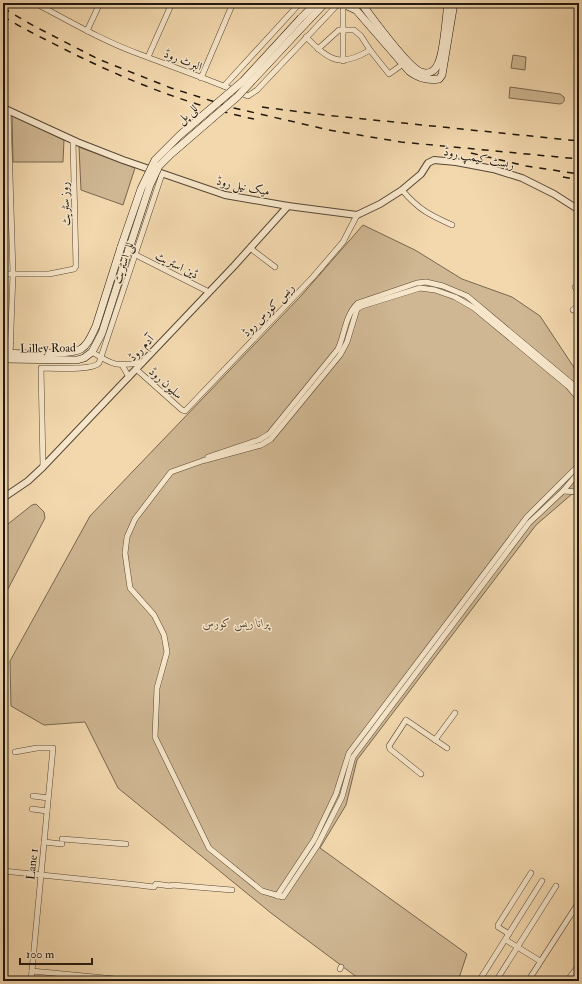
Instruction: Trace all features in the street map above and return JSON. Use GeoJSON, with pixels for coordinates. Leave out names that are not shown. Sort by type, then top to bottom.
{"type":"FeatureCollection","features":[{"type":"Feature","properties":{"kind":"main road"},"geometry":{"type":"LineString","coordinates":[[303,21],[316,3]]}},
{"type":"Feature","properties":{"kind":"main road"},"geometry":{"type":"LineString","coordinates":[[311,18],[325,3]]}},
{"type":"Feature","properties":{"kind":"main road"},"geometry":{"type":"LineString","coordinates":[[303,21],[311,18],[329,3]]}},
{"type":"Feature","properties":{"kind":"main road"},"geometry":{"type":"LineString","coordinates":[[341,3],[358,11]]}},
{"type":"Feature","properties":{"kind":"main road"},"geometry":{"type":"LineString","coordinates":[[350,3],[409,71],[420,78],[436,80],[442,76],[454,3]]}},
{"type":"Feature","properties":{"kind":"main road"},"geometry":{"type":"LineString","coordinates":[[361,3],[413,68],[425,73],[432,72],[436,68],[440,59],[448,3]]}},
{"type":"Feature","properties":{"kind":"main road","name":"للی پل"},"geometry":{"type":"LineString","coordinates":[[84,346],[91,338],[96,326],[141,189],[155,160],[180,135],[242,81],[303,21]]}},
{"type":"Feature","properties":{"kind":"main road","name":"للی پل"},"geometry":{"type":"LineString","coordinates":[[92,352],[102,333],[150,185],[159,166],[237,97],[303,21]]}},
{"type":"Feature","properties":{"kind":"main road","name":"Lilley Road"},"geometry":{"type":"LineString","coordinates":[[7,353],[74,352],[84,346]]}},
{"type":"Feature","properties":{"kind":"main road","name":"Lilley Road"},"geometry":{"type":"LineString","coordinates":[[3,359],[77,360],[84,358],[92,352]]}},
{"type":"Feature","properties":{"kind":"street","name":"البرٹ روڈ"},"geometry":{"type":"LineString","coordinates":[[35,3],[87,31],[148,57],[248,96],[251,95],[306,37]]}},
{"type":"Feature","properties":{"kind":"street"},"geometry":{"type":"LineString","coordinates":[[87,31],[100,3]]}},
{"type":"Feature","properties":{"kind":"street"},"geometry":{"type":"LineString","coordinates":[[148,57],[172,3]]}},
{"type":"Feature","properties":{"kind":"street"},"geometry":{"type":"LineString","coordinates":[[201,78],[233,3]]}},
{"type":"Feature","properties":{"kind":"street"},"geometry":{"type":"LineString","coordinates":[[224,86],[300,3]]}},
{"type":"Feature","properties":{"kind":"street"},"geometry":{"type":"LineString","coordinates":[[341,3],[343,60]]}},
{"type":"Feature","properties":{"kind":"street"},"geometry":{"type":"LineString","coordinates":[[341,3],[306,37],[329,58],[343,60],[357,57],[370,50]]}},
{"type":"Feature","properties":{"kind":"street"},"geometry":{"type":"LineString","coordinates":[[318,49],[339,30],[354,30],[361,36],[389,74],[403,64]]}},
{"type":"Feature","properties":{"kind":"street"},"geometry":{"type":"LineString","coordinates":[[5,109],[13,274],[10,344],[7,353]]}},
{"type":"Feature","properties":{"kind":"street","name":"میک نیل روڈ"},"geometry":{"type":"LineString","coordinates":[[5,109],[73,141],[225,196],[357,215]]}},
{"type":"Feature","properties":{"kind":"street","name":"روز سٹریٹ"},"geometry":{"type":"LineString","coordinates":[[13,274],[62,272],[74,269],[76,266],[73,141]]}},
{"type":"Feature","properties":{"kind":"street","name":"ریسٹ کیمپ روڈ"},"geometry":{"type":"LineString","coordinates":[[402,190],[421,174],[428,163],[434,160],[456,162],[493,169],[522,178],[554,194],[579,210]]}},
{"type":"Feature","properties":{"kind":"street","name":"للی اسٹریٹ"},"geometry":{"type":"LineString","coordinates":[[101,358],[162,174]]}},
{"type":"Feature","properties":{"kind":"street"},"geometry":{"type":"LineString","coordinates":[[357,215],[402,190],[414,204],[431,216],[452,225]]}},
{"type":"Feature","properties":{"kind":"street","name":"آدم روڈ"},"geometry":{"type":"LineString","coordinates":[[3,498],[28,481],[43,467],[209,292],[288,206]]}},
{"type":"Feature","properties":{"kind":"street","name":"ریس کورس روڈ"},"geometry":{"type":"LineString","coordinates":[[184,411],[313,277],[343,242],[357,215]]}},
{"type":"Feature","properties":{"kind":"street"},"geometry":{"type":"LineString","coordinates":[[250,248],[275,267]]}},
{"type":"Feature","properties":{"kind":"street","name":"ڈین اسٹریٹ"},"geometry":{"type":"LineString","coordinates":[[136,255],[209,292]]}},
{"type":"Feature","properties":{"kind":"street"},"geometry":{"type":"LineString","coordinates":[[3,274],[13,274]]}},
{"type":"Feature","properties":{"kind":"street"},"geometry":{"type":"LineString","coordinates":[[202,461],[210,455],[259,440],[269,434],[338,349],[352,309],[358,303],[417,283],[426,282],[443,286],[467,296],[508,329],[571,383],[579,392]]}},
{"type":"Feature","properties":{"kind":"street"},"geometry":{"type":"LineString","coordinates":[[579,399],[568,386],[474,308],[455,297],[435,290],[420,288],[362,306],[357,309],[347,342],[340,355],[271,439],[261,445],[202,461],[171,472],[135,520],[127,537],[125,553],[130,588],[154,615],[164,635],[167,652],[157,688],[155,737],[209,848],[262,891],[283,897],[317,846],[342,797],[353,757],[456,618],[529,523],[563,491],[579,472]]}},
{"type":"Feature","properties":{"kind":"street"},"geometry":{"type":"LineString","coordinates":[[573,310],[579,306]]}},
{"type":"Feature","properties":{"kind":"street"},"geometry":{"type":"LineString","coordinates":[[3,345],[10,344]]}},
{"type":"Feature","properties":{"kind":"street","name":"سلیون روڈ"},"geometry":{"type":"LineString","coordinates":[[92,352],[108,362],[122,365],[142,363]]}},
{"type":"Feature","properties":{"kind":"street"},"geometry":{"type":"LineString","coordinates":[[43,467],[41,368],[93,367],[97,366],[101,358]]}},
{"type":"Feature","properties":{"kind":"street","name":"سلیون روڈ"},"geometry":{"type":"LineString","coordinates":[[122,365],[129,376]]}},
{"type":"Feature","properties":{"kind":"street","name":"سلیون روڈ"},"geometry":{"type":"LineString","coordinates":[[136,369],[184,411]]}},
{"type":"Feature","properties":{"kind":"street"},"geometry":{"type":"LineString","coordinates":[[277,896],[314,840],[336,794],[348,754],[527,517],[579,465]]}},
{"type":"Feature","properties":{"kind":"street"},"geometry":{"type":"LineString","coordinates":[[563,491],[579,492]]}},
{"type":"Feature","properties":{"kind":"street"},"geometry":{"type":"LineString","coordinates":[[435,740],[455,713]]}},
{"type":"Feature","properties":{"kind":"street"},"geometry":{"type":"LineString","coordinates":[[421,774],[390,749],[389,746],[406,720],[447,748]]}},
{"type":"Feature","properties":{"kind":"street","name":"Lane 1"},"geometry":{"type":"LineString","coordinates":[[14,752],[37,748],[53,748],[31,981]]}},
{"type":"Feature","properties":{"kind":"street"},"geometry":{"type":"LineString","coordinates":[[32,796],[48,798]]}},
{"type":"Feature","properties":{"kind":"street"},"geometry":{"type":"LineString","coordinates":[[32,809],[47,811]]}},
{"type":"Feature","properties":{"kind":"street"},"geometry":{"type":"LineString","coordinates":[[44,842],[62,841],[126,844]]}},
{"type":"Feature","properties":{"kind":"street"},"geometry":{"type":"LineString","coordinates":[[3,871],[138,885],[154,886],[156,884],[232,890]]}},
{"type":"Feature","properties":{"kind":"street"},"geometry":{"type":"LineString","coordinates":[[509,934],[498,927],[498,924],[531,873]]}},
{"type":"Feature","properties":{"kind":"street"},"geometry":{"type":"LineString","coordinates":[[479,981],[542,881]]}},
{"type":"Feature","properties":{"kind":"street"},"geometry":{"type":"LineString","coordinates":[[496,981],[556,886]]}},
{"type":"Feature","properties":{"kind":"street"},"geometry":{"type":"LineString","coordinates":[[528,981],[579,902]]}},
{"type":"Feature","properties":{"kind":"street"},"geometry":{"type":"LineString","coordinates":[[506,940],[540,962]]}},
{"type":"Feature","properties":{"kind":"street"},"geometry":{"type":"LineString","coordinates":[[567,981],[579,965]]}},
{"type":"Feature","properties":{"kind":"street"},"geometry":{"type":"LineString","coordinates":[[32,971],[146,981]]}},
{"type":"Feature","properties":{"kind":"street"},"geometry":{"type":"LineString","coordinates":[[154,981],[188,981]]}},
{"type":"Feature","properties":{"kind":"street"},"geometry":{"type":"LineString","coordinates":[[196,981],[249,981]]}},
{"type":"Feature","properties":{"kind":"green space"},"geometry":{"type":"Polygon","coordinates":[[[513,55],[526,57],[525,70],[511,68],[513,55]]]}},
{"type":"Feature","properties":{"kind":"green space"},"geometry":{"type":"Polygon","coordinates":[[[510,87],[560,94],[564,97],[564,100],[560,104],[509,98],[510,87]]]}},
{"type":"Feature","properties":{"kind":"green space"},"geometry":{"type":"Polygon","coordinates":[[[12,115],[64,140],[63,162],[13,162],[12,115]]]}},
{"type":"Feature","properties":{"kind":"green space"},"geometry":{"type":"Polygon","coordinates":[[[79,147],[135,168],[123,205],[81,190],[79,147]]]}},
{"type":"Feature","properties":{"kind":"green space","name":"پرانا ریس کورس"},"geometry":{"type":"Polygon","coordinates":[[[363,225],[415,250],[462,279],[512,297],[540,316],[579,375],[579,495],[572,494],[536,525],[357,760],[346,805],[320,848],[467,954],[458,981],[362,981],[271,913],[118,788],[85,722],[44,725],[11,706],[10,661],[90,516],[300,297],[363,225]]]}},
{"type":"Feature","properties":{"kind":"green space"},"geometry":{"type":"Polygon","coordinates":[[[36,504],[44,512],[45,518],[8,589],[3,586],[3,528],[32,505],[36,504]]]}},
{"type":"Feature","properties":{"kind":"railway"},"geometry":{"type":"LineString","coordinates":[[3,8],[98,59],[171,88],[234,108],[329,130],[401,142],[579,159]]}},
{"type":"Feature","properties":{"kind":"railway"},"geometry":{"type":"LineString","coordinates":[[3,16],[60,47],[131,80],[204,106],[254,119]]}},
{"type":"Feature","properties":{"kind":"railway"},"geometry":{"type":"LineString","coordinates":[[262,107],[325,115],[579,141]]}},
{"type":"Feature","properties":{"kind":"railway"},"geometry":{"type":"LineString","coordinates":[[471,153],[526,166],[579,174]]}},
{"type":"Feature","properties":{"kind":"railway"},"geometry":{"type":"LineString","coordinates":[[563,177],[579,180]]}}]}
